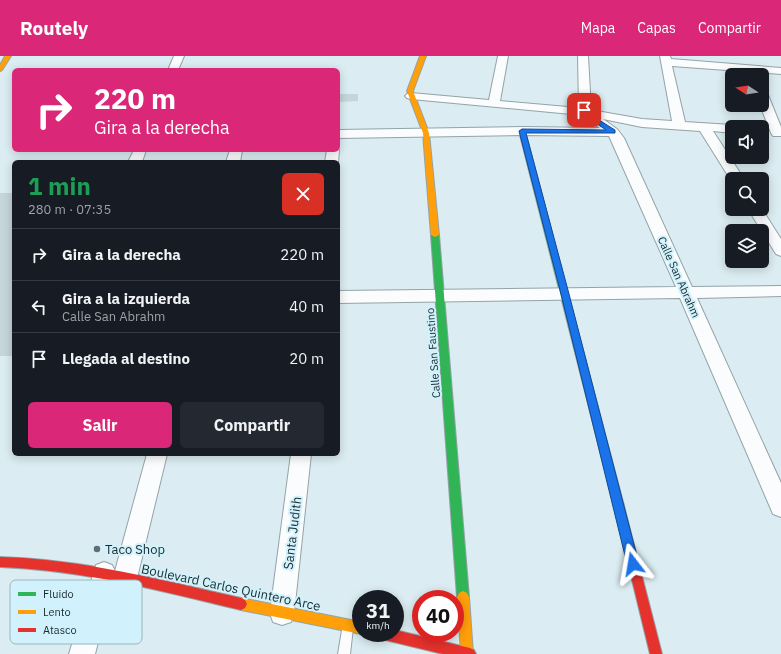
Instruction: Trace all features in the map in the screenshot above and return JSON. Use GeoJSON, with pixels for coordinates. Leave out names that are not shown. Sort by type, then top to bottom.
{"type":"FeatureCollection","features":[{"type":"Feature","properties":{"kind":"street"},"geometry":{"type":"LineString","coordinates":[[0,69],[8,56]]}},
{"type":"Feature","properties":{"kind":"street"},"geometry":{"type":"LineString","coordinates":[[174,68],[178,56]]}},
{"type":"Feature","properties":{"kind":"street"},"geometry":{"type":"LineString","coordinates":[[424,56],[410,91],[411,96],[585,112],[642,123],[725,128]]}},
{"type":"Feature","properties":{"kind":"street"},"geometry":{"type":"LineString","coordinates":[[494,104],[503,56]]}},
{"type":"Feature","properties":{"kind":"street"},"geometry":{"type":"LineString","coordinates":[[583,56],[585,112]]}},
{"type":"Feature","properties":{"kind":"street"},"geometry":{"type":"LineString","coordinates":[[679,125],[665,59],[726,68]]}},
{"type":"Feature","properties":{"kind":"street"},"geometry":{"type":"LineString","coordinates":[[769,71],[781,71]]}},
{"type":"Feature","properties":{"kind":"street","name":"Calle San Faustino"},"geometry":{"type":"LineString","coordinates":[[411,96],[426,133],[441,296],[468,654]]}},
{"type":"Feature","properties":{"kind":"street"},"geometry":{"type":"LineString","coordinates":[[769,111],[779,133],[769,132]]}},
{"type":"Feature","properties":{"kind":"street","name":"Calle San Abrahm"},"geometry":{"type":"LineString","coordinates":[[585,112],[613,132],[618,138],[781,506]]}},
{"type":"Feature","properties":{"kind":"street"},"geometry":{"type":"LineString","coordinates":[[340,134],[522,131],[613,132],[642,123]]}},
{"type":"Feature","properties":{"kind":"street"},"geometry":{"type":"LineString","coordinates":[[704,127],[733,172]]}},
{"type":"Feature","properties":{"kind":"street"},"geometry":{"type":"LineString","coordinates":[[522,131],[656,654]]}},
{"type":"Feature","properties":{"kind":"street"},"geometry":{"type":"LineString","coordinates":[[759,216],[781,251]]}},
{"type":"Feature","properties":{"kind":"street"},"geometry":{"type":"LineString","coordinates":[[340,297],[781,291]]}},
{"type":"Feature","properties":{"kind":"street"},"geometry":{"type":"LineString","coordinates":[[112,580],[156,456]]}},
{"type":"Feature","properties":{"kind":"street","name":"Santa Judith"},"geometry":{"type":"LineString","coordinates":[[282,613],[301,456]]}},
{"type":"Feature","properties":{"kind":"street","name":"Boulevard Carlos Quintero Arce"},"geometry":{"type":"LineString","coordinates":[[0,562],[28,562],[77,567],[136,580]]}},
{"type":"Feature","properties":{"kind":"street","name":"Boulevard Carlos Quintero Arce"},"geometry":{"type":"LineString","coordinates":[[142,581],[282,613],[352,626]]}},
{"type":"Feature","properties":{"kind":"street"},"geometry":{"type":"LineString","coordinates":[[404,639],[468,654]]}},
{"type":"Feature","properties":{"kind":"street"},"geometry":{"type":"LineString","coordinates":[[82,654],[86,644]]}},
{"type":"Feature","properties":{"kind":"lane"},"geometry":{"type":"LineString","coordinates":[[344,654],[347,625]]}},
{"type":"Feature","properties":{"kind":"building"},"geometry":{"type":"Polygon","coordinates":[[[340,94],[358,94],[358,101],[340,102],[340,94]]]}},
{"type":"Feature","properties":{"kind":"building"},"geometry":{"type":"Polygon","coordinates":[[[0,193],[12,193],[12,356],[0,356],[0,193]]]}},
{"type":"Feature","properties":{"kind":"traffic: fast"},"geometry":{"type":"LineString","coordinates":[[522,131],[619,506]]}},
{"type":"Feature","properties":{"kind":"traffic: fast"},"geometry":{"type":"LineString","coordinates":[[435,235],[462,590]]}},
{"type":"Feature","properties":{"kind":"traffic: slow"},"geometry":{"type":"LineString","coordinates":[[0,69],[8,56]]}},
{"type":"Feature","properties":{"kind":"traffic: slow"},"geometry":{"type":"LineString","coordinates":[[423,56],[410,91],[426,133],[435,235]]}},
{"type":"Feature","properties":{"kind":"traffic: slow"},"geometry":{"type":"LineString","coordinates":[[241,604],[352,626]]}},
{"type":"Feature","properties":{"kind":"traffic: slow"},"geometry":{"type":"LineString","coordinates":[[464,611],[467,653]]}},
{"type":"Feature","properties":{"kind":"traffic: jam"},"geometry":{"type":"LineString","coordinates":[[619,506],[656,654]]}},
{"type":"Feature","properties":{"kind":"traffic: jam"},"geometry":{"type":"LineString","coordinates":[[0,562],[61,566],[138,580]]}},
{"type":"Feature","properties":{"kind":"traffic: jam"},"geometry":{"type":"LineString","coordinates":[[142,581],[241,604]]}},
{"type":"Feature","properties":{"kind":"traffic: jam"},"geometry":{"type":"LineString","coordinates":[[404,638],[470,654]]}},
{"type":"Feature","properties":{"kind":"place","name":"Taco Shop"},"geometry":{"type":"Point","coordinates":[97,549]}},
{"type":"Feature","properties":{"kind":"route"},"geometry":{"type":"LineString","coordinates":[[584,110],[589,116],[613,132],[522,131],[633,564]]}}]}
